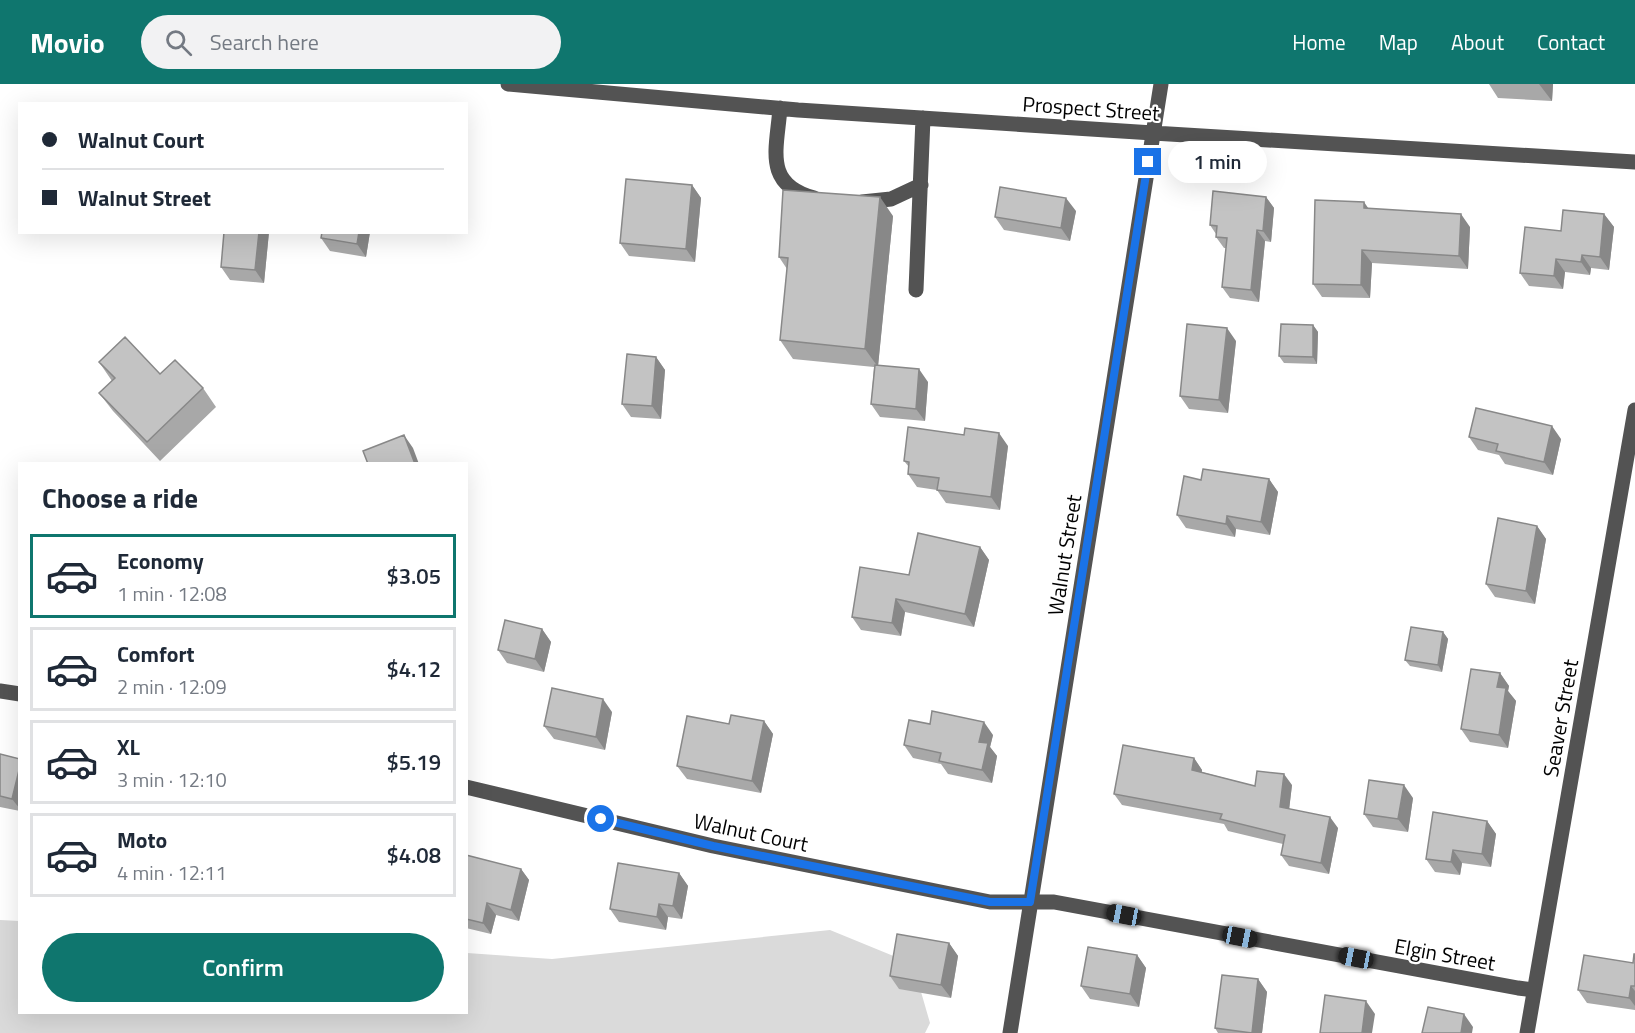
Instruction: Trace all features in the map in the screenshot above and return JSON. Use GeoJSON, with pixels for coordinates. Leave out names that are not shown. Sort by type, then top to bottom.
{"type":"FeatureCollection","features":[{"type":"Feature","properties":{"kind":"street","name":"Prospect Street"},"geometry":{"type":"LineString","coordinates":[[508,84],[923,118],[1635,162]]}},
{"type":"Feature","properties":{"kind":"street","name":"Walnut Street"},"geometry":{"type":"LineString","coordinates":[[1010,1033],[1161,84]]}},
{"type":"Feature","properties":{"kind":"street"},"geometry":{"type":"LineString","coordinates":[[780,108],[776,168],[780,178],[806,196],[838,202],[891,200],[921,185]]}},
{"type":"Feature","properties":{"kind":"street"},"geometry":{"type":"LineString","coordinates":[[916,290],[923,118]]}},
{"type":"Feature","properties":{"kind":"street","name":"Seaver Street"},"geometry":{"type":"LineString","coordinates":[[1527,1033],[1635,410]]}},
{"type":"Feature","properties":{"kind":"street"},"geometry":{"type":"LineString","coordinates":[[0,691],[18,694]]}},
{"type":"Feature","properties":{"kind":"street","name":"Walnut Court"},"geometry":{"type":"LineString","coordinates":[[468,787],[736,850],[990,902],[1030,902]]}},
{"type":"Feature","properties":{"kind":"street","name":"Elgin Street"},"geometry":{"type":"LineString","coordinates":[[1030,902],[1054,902],[1534,990]]}},
{"type":"Feature","properties":{"kind":"shaded area"},"geometry":{"type":"Polygon","coordinates":[[[0,920],[18,921],[18,1014],[468,1014],[468,953],[552,959],[830,930],[913,964],[930,1023],[925,1033],[0,1033],[0,920]]]}},
{"type":"Feature","properties":{"kind":"building"},"geometry":{"type":"Polygon","coordinates":[[[626,179],[692,185],[686,249],[620,243],[626,179]]]}},
{"type":"Feature","properties":{"kind":"building"},"geometry":{"type":"Polygon","coordinates":[[[1000,187],[1066,198],[1061,228],[995,217],[1000,187]]]}},
{"type":"Feature","properties":{"kind":"building"},"geometry":{"type":"Polygon","coordinates":[[[783,190],[880,197],[865,349],[780,340],[788,258],[779,257],[783,190]]]}},
{"type":"Feature","properties":{"kind":"building"},"geometry":{"type":"Polygon","coordinates":[[[1213,191],[1266,197],[1263,231],[1257,230],[1251,290],[1222,287],[1227,238],[1216,237],[1217,226],[1210,225],[1213,191]]]}},
{"type":"Feature","properties":{"kind":"building"},"geometry":{"type":"Polygon","coordinates":[[[1315,200],[1364,202],[1364,208],[1461,214],[1459,256],[1362,250],[1361,285],[1313,284],[1315,200]]]}},
{"type":"Feature","properties":{"kind":"building"},"geometry":{"type":"Polygon","coordinates":[[[1563,210],[1604,214],[1600,257],[1582,255],[1581,262],[1556,259],[1554,276],[1520,273],[1525,227],[1561,231],[1563,210]]]}},
{"type":"Feature","properties":{"kind":"building"},"geometry":{"type":"Polygon","coordinates":[[[224,234],[259,234],[255,270],[221,267],[224,234]]]}},
{"type":"Feature","properties":{"kind":"building"},"geometry":{"type":"Polygon","coordinates":[[[322,234],[359,234],[357,244],[321,238],[322,234]]]}},
{"type":"Feature","properties":{"kind":"building"},"geometry":{"type":"Polygon","coordinates":[[[1187,324],[1227,328],[1219,400],[1180,396],[1187,324]]]}},
{"type":"Feature","properties":{"kind":"building"},"geometry":{"type":"Polygon","coordinates":[[[1281,324],[1313,325],[1313,357],[1279,356],[1281,324]]]}},
{"type":"Feature","properties":{"kind":"building"},"geometry":{"type":"Polygon","coordinates":[[[125,337],[160,374],[175,360],[203,388],[147,442],[99,393],[115,378],[99,362],[125,337]]]}},
{"type":"Feature","properties":{"kind":"building"},"geometry":{"type":"Polygon","coordinates":[[[627,354],[656,357],[652,406],[622,404],[627,354]]]}},
{"type":"Feature","properties":{"kind":"building"},"geometry":{"type":"Polygon","coordinates":[[[875,365],[919,369],[916,409],[871,404],[875,365]]]}},
{"type":"Feature","properties":{"kind":"building"},"geometry":{"type":"Polygon","coordinates":[[[1476,408],[1552,426],[1544,462],[1496,451],[1498,444],[1469,437],[1476,408]]]}},
{"type":"Feature","properties":{"kind":"building"},"geometry":{"type":"Polygon","coordinates":[[[908,427],[964,435],[965,428],[999,433],[991,497],[937,490],[939,478],[908,474],[909,462],[904,461],[908,427]]]}},
{"type":"Feature","properties":{"kind":"building"},"geometry":{"type":"Polygon","coordinates":[[[404,435],[414,462],[367,462],[363,451],[404,435]]]}},
{"type":"Feature","properties":{"kind":"building"},"geometry":{"type":"Polygon","coordinates":[[[1203,469],[1269,479],[1261,522],[1227,516],[1226,524],[1177,515],[1184,476],[1201,480],[1203,469]]]}},
{"type":"Feature","properties":{"kind":"building"},"geometry":{"type":"Polygon","coordinates":[[[1498,518],[1537,526],[1526,591],[1486,584],[1498,518]]]}},
{"type":"Feature","properties":{"kind":"building"},"geometry":{"type":"Polygon","coordinates":[[[918,533],[980,547],[965,614],[896,599],[892,623],[852,617],[860,567],[909,575],[918,533]]]}},
{"type":"Feature","properties":{"kind":"building"},"geometry":{"type":"Polygon","coordinates":[[[505,620],[542,629],[535,659],[498,650],[505,620]]]}},
{"type":"Feature","properties":{"kind":"building"},"geometry":{"type":"Polygon","coordinates":[[[1411,627],[1443,632],[1438,665],[1405,660],[1411,627]]]}},
{"type":"Feature","properties":{"kind":"building"},"geometry":{"type":"Polygon","coordinates":[[[1471,669],[1500,673],[1497,687],[1506,688],[1499,735],[1461,729],[1471,669]]]}},
{"type":"Feature","properties":{"kind":"building"},"geometry":{"type":"Polygon","coordinates":[[[552,688],[603,699],[596,737],[544,726],[552,688]]]}},
{"type":"Feature","properties":{"kind":"building"},"geometry":{"type":"Polygon","coordinates":[[[932,711],[984,722],[979,742],[988,743],[982,770],[939,761],[941,753],[904,745],[909,720],[930,724],[932,711]]]}},
{"type":"Feature","properties":{"kind":"building"},"geometry":{"type":"Polygon","coordinates":[[[731,715],[764,721],[752,781],[677,766],[687,716],[729,724],[731,715]]]}},
{"type":"Feature","properties":{"kind":"building"},"geometry":{"type":"Polygon","coordinates":[[[1123,745],[1194,758],[1192,770],[1255,786],[1257,771],[1284,774],[1280,807],[1330,817],[1321,863],[1281,855],[1285,835],[1220,819],[1222,814],[1114,794],[1123,745]]]}},
{"type":"Feature","properties":{"kind":"building"},"geometry":{"type":"Polygon","coordinates":[[[0,754],[18,758],[18,774],[12,799],[0,796],[0,754]]]}},
{"type":"Feature","properties":{"kind":"building"},"geometry":{"type":"Polygon","coordinates":[[[1369,780],[1404,785],[1398,819],[1364,814],[1369,780]]]}},
{"type":"Feature","properties":{"kind":"building"},"geometry":{"type":"Polygon","coordinates":[[[1433,812],[1487,821],[1482,854],[1453,850],[1451,862],[1426,859],[1433,812]]]}},
{"type":"Feature","properties":{"kind":"building"},"geometry":{"type":"Polygon","coordinates":[[[468,856],[521,869],[511,910],[487,903],[483,923],[468,919],[468,856]]]}},
{"type":"Feature","properties":{"kind":"building"},"geometry":{"type":"Polygon","coordinates":[[[618,863],[679,873],[673,906],[659,904],[657,917],[610,909],[618,863]]]}},
{"type":"Feature","properties":{"kind":"building"},"geometry":{"type":"Polygon","coordinates":[[[897,934],[949,943],[941,985],[890,976],[897,934]]]}},
{"type":"Feature","properties":{"kind":"building"},"geometry":{"type":"Polygon","coordinates":[[[1088,947],[1137,955],[1130,994],[1081,986],[1088,947]]]}},
{"type":"Feature","properties":{"kind":"building"},"geometry":{"type":"Polygon","coordinates":[[[1634,954],[1635,986],[1631,986],[1629,998],[1578,990],[1584,955],[1633,963],[1634,954]]]}},
{"type":"Feature","properties":{"kind":"building"},"geometry":{"type":"Polygon","coordinates":[[[1222,975],[1258,979],[1252,1033],[1215,1028],[1222,975]]]}},
{"type":"Feature","properties":{"kind":"building"},"geometry":{"type":"Polygon","coordinates":[[[1325,995],[1366,1001],[1362,1033],[1320,1033],[1325,995]]]}},
{"type":"Feature","properties":{"kind":"building"},"geometry":{"type":"Polygon","coordinates":[[[1428,1007],[1464,1014],[1461,1033],[1422,1033],[1428,1007]]]}},
{"type":"Feature","properties":{"kind":"route"},"geometry":{"type":"LineString","coordinates":[[601,819],[713,846],[990,902],[1030,902],[1148,162]]}}]}
